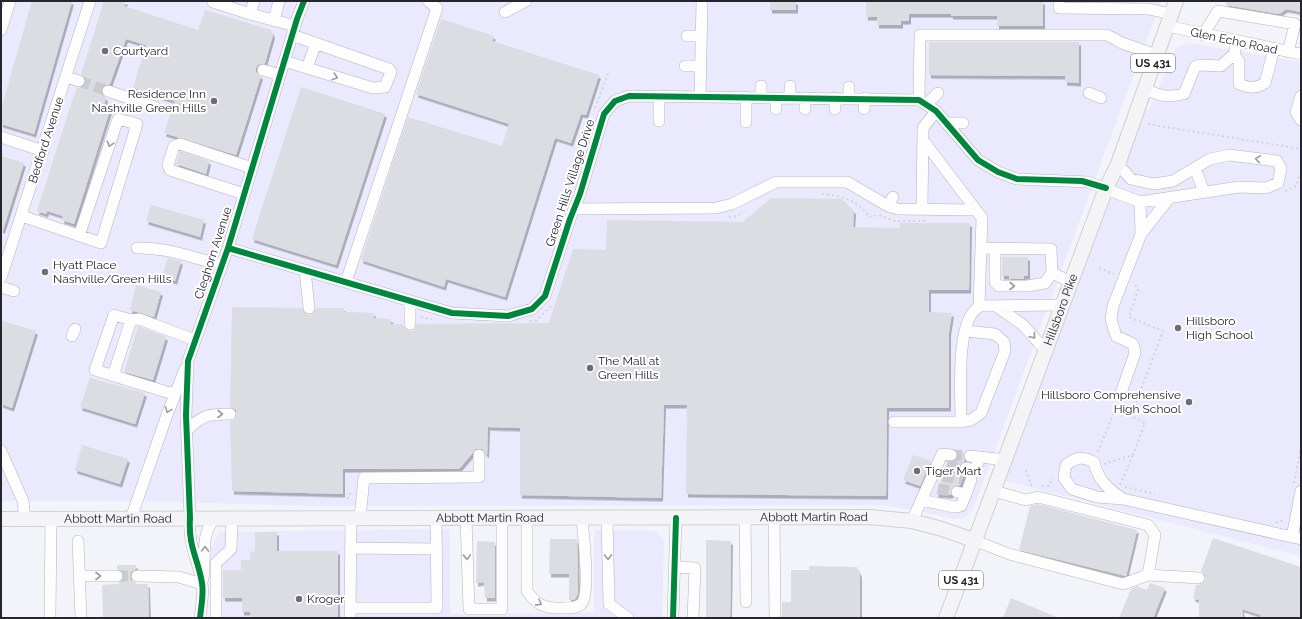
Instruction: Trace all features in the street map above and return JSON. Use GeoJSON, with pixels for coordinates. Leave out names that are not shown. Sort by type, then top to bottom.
{"type":"FeatureCollection","features":[{"type":"Feature","properties":{"kind":"main road","name":"Hillsboro Pike"},"geometry":{"type":"LineString","coordinates":[[946,618],[976,541],[1106,188],[1118,164],[1176,1]]}},
{"type":"Feature","properties":{"kind":"main road","name":"Abbott Martin Road"},"geometry":{"type":"LineString","coordinates":[[1,519],[869,517],[912,521],[942,529],[976,541]]}},
{"type":"Feature","properties":{"kind":"street"},"geometry":{"type":"LineString","coordinates":[[1,30],[10,1]]}},
{"type":"Feature","properties":{"kind":"street","name":"Bedford Avenue"},"geometry":{"type":"LineString","coordinates":[[1,278],[90,1]]}},
{"type":"Feature","properties":{"kind":"street"},"geometry":{"type":"LineString","coordinates":[[250,14],[254,1]]}},
{"type":"Feature","properties":{"kind":"street"},"geometry":{"type":"LineString","coordinates":[[274,20],[279,1]]}},
{"type":"Feature","properties":{"kind":"street","name":"Cleghorn Avenue"},"geometry":{"type":"LineString","coordinates":[[202,584],[191,545],[187,430],[188,361],[228,248],[293,31],[304,1]]}},
{"type":"Feature","properties":{"kind":"street"},"geometry":{"type":"LineString","coordinates":[[346,282],[437,8],[428,1]]}},
{"type":"Feature","properties":{"kind":"street"},"geometry":{"type":"LineString","coordinates":[[509,7],[526,1]]}},
{"type":"Feature","properties":{"kind":"street"},"geometry":{"type":"LineString","coordinates":[[700,97],[701,36],[707,16],[702,1]]}},
{"type":"Feature","properties":{"kind":"street","name":"Glen Echo Road"},"geometry":{"type":"LineString","coordinates":[[1059,1],[1059,8],[1149,8],[1169,20],[1203,35],[1301,54]]}},
{"type":"Feature","properties":{"kind":"street"},"geometry":{"type":"LineString","coordinates":[[213,2],[274,20],[316,43],[389,69],[391,72],[385,87],[373,88],[284,61]]}},
{"type":"Feature","properties":{"kind":"street"},"geometry":{"type":"LineString","coordinates":[[1203,35],[1218,10],[1295,24],[1288,52]]}},
{"type":"Feature","properties":{"kind":"street"},"geometry":{"type":"LineString","coordinates":[[923,102],[920,35],[1107,35],[1122,43],[1156,55]]}},
{"type":"Feature","properties":{"kind":"street"},"geometry":{"type":"LineString","coordinates":[[687,36],[701,36]]}},
{"type":"Feature","properties":{"kind":"street"},"geometry":{"type":"LineString","coordinates":[[1144,89],[1162,96],[1171,97],[1184,94],[1195,67],[1199,65],[1221,66],[1234,54],[1237,42]]}},
{"type":"Feature","properties":{"kind":"street"},"geometry":{"type":"LineString","coordinates":[[307,68],[316,43]]}},
{"type":"Feature","properties":{"kind":"street"},"geometry":{"type":"LineString","coordinates":[[1234,54],[1239,62],[1239,84],[1253,88],[1260,87],[1265,83],[1274,49]]}},
{"type":"Feature","properties":{"kind":"street"},"geometry":{"type":"LineString","coordinates":[[685,66],[700,66]]}},
{"type":"Feature","properties":{"kind":"street"},"geometry":{"type":"LineString","coordinates":[[263,70],[280,75]]}},
{"type":"Feature","properties":{"kind":"street"},"geometry":{"type":"LineString","coordinates":[[66,77],[79,81]]}},
{"type":"Feature","properties":{"kind":"street"},"geometry":{"type":"LineString","coordinates":[[730,86],[730,97]]}},
{"type":"Feature","properties":{"kind":"street"},"geometry":{"type":"LineString","coordinates":[[760,98],[761,86]]}},
{"type":"Feature","properties":{"kind":"street"},"geometry":{"type":"LineString","coordinates":[[790,86],[790,98]]}},
{"type":"Feature","properties":{"kind":"street"},"geometry":{"type":"LineString","coordinates":[[819,86],[819,98]]}},
{"type":"Feature","properties":{"kind":"street"},"geometry":{"type":"LineString","coordinates":[[849,87],[849,98]]}},
{"type":"Feature","properties":{"kind":"street"},"geometry":{"type":"LineString","coordinates":[[108,91],[156,107]]}},
{"type":"Feature","properties":{"kind":"street"},"geometry":{"type":"LineString","coordinates":[[923,102],[938,93]]}},
{"type":"Feature","properties":{"kind":"street"},"geometry":{"type":"LineString","coordinates":[[1088,93],[1101,98]]}},
{"type":"Feature","properties":{"kind":"street"},"geometry":{"type":"LineString","coordinates":[[659,96],[659,121]]}},
{"type":"Feature","properties":{"kind":"street","name":"Green Hills Village Drive"},"geometry":{"type":"LineString","coordinates":[[228,248],[452,313],[508,316],[532,308],[545,296],[575,209],[604,114],[615,101],[629,101],[659,96],[760,98],[776,103],[790,98],[805,103],[819,98],[835,103],[849,98],[864,104],[923,102]]}},
{"type":"Feature","properties":{"kind":"street"},"geometry":{"type":"LineString","coordinates":[[1301,96],[1296,112],[1301,120]]}},
{"type":"Feature","properties":{"kind":"street"},"geometry":{"type":"LineString","coordinates":[[746,98],[746,122]]}},
{"type":"Feature","properties":{"kind":"street"},"geometry":{"type":"LineString","coordinates":[[923,102],[936,111],[978,160],[998,172],[1017,179],[1082,181],[1106,188],[1140,202],[1239,187],[1266,188],[1278,183],[1281,169],[1277,161],[1229,155],[1210,159],[1173,181],[1154,184],[1131,180],[1118,164]]}},
{"type":"Feature","properties":{"kind":"street"},"geometry":{"type":"LineString","coordinates":[[922,209],[924,124],[936,111]]}},
{"type":"Feature","properties":{"kind":"street"},"geometry":{"type":"LineString","coordinates":[[22,216],[100,245],[137,124],[118,119],[79,236]]}},
{"type":"Feature","properties":{"kind":"street"},"geometry":{"type":"LineString","coordinates":[[946,123],[963,123]]}},
{"type":"Feature","properties":{"kind":"street"},"geometry":{"type":"LineString","coordinates":[[1,137],[43,151]]}},
{"type":"Feature","properties":{"kind":"street"},"geometry":{"type":"LineString","coordinates":[[923,140],[982,218],[979,306],[971,314],[965,331],[962,360],[960,422]]}},
{"type":"Feature","properties":{"kind":"street"},"geometry":{"type":"LineString","coordinates":[[244,194],[170,170],[168,165],[174,146],[180,144],[252,168]]}},
{"type":"Feature","properties":{"kind":"street"},"geometry":{"type":"LineString","coordinates":[[1195,168],[1204,192]]}},
{"type":"Feature","properties":{"kind":"street"},"geometry":{"type":"LineString","coordinates":[[575,209],[716,208],[732,204],[776,182],[847,182],[891,202],[898,209],[976,210]]}},
{"type":"Feature","properties":{"kind":"street"},"geometry":{"type":"LineString","coordinates":[[1122,393],[1135,353],[1132,344],[1116,336],[1111,319],[1113,306],[1141,234],[1170,197]]}},
{"type":"Feature","properties":{"kind":"street"},"geometry":{"type":"LineString","coordinates":[[1140,202],[1141,234]]}},
{"type":"Feature","properties":{"kind":"street"},"geometry":{"type":"LineString","coordinates":[[137,248],[152,247],[168,250],[222,265]]}},
{"type":"Feature","properties":{"kind":"street"},"geometry":{"type":"LineString","coordinates":[[982,248],[995,248],[1051,249],[1052,273],[1044,283],[1028,286],[999,286],[995,282],[995,248]]}},
{"type":"Feature","properties":{"kind":"street"},"geometry":{"type":"LineString","coordinates":[[305,270],[309,308]]}},
{"type":"Feature","properties":{"kind":"street"},"geometry":{"type":"LineString","coordinates":[[1052,273],[1071,282]]}},
{"type":"Feature","properties":{"kind":"street"},"geometry":{"type":"LineString","coordinates":[[1,287],[14,291]]}},
{"type":"Feature","properties":{"kind":"street"},"geometry":{"type":"LineString","coordinates":[[410,301],[410,324]]}},
{"type":"Feature","properties":{"kind":"street"},"geometry":{"type":"LineString","coordinates":[[979,306],[1063,305]]}},
{"type":"Feature","properties":{"kind":"street"},"geometry":{"type":"LineString","coordinates":[[996,306],[1023,325],[1046,351]]}},
{"type":"Feature","properties":{"kind":"street"},"geometry":{"type":"LineString","coordinates":[[175,394],[95,370],[114,315],[131,320],[139,319],[195,340]]}},
{"type":"Feature","properties":{"kind":"street"},"geometry":{"type":"LineString","coordinates":[[113,376],[131,320]]}},
{"type":"Feature","properties":{"kind":"street"},"geometry":{"type":"LineString","coordinates":[[894,422],[960,422],[971,420],[981,413],[1005,351],[1004,342],[995,334],[965,331]]}},
{"type":"Feature","properties":{"kind":"street"},"geometry":{"type":"LineString","coordinates":[[131,518],[188,361]]}},
{"type":"Feature","properties":{"kind":"street"},"geometry":{"type":"LineString","coordinates":[[187,430],[201,418],[210,414],[230,414]]}},
{"type":"Feature","properties":{"kind":"street"},"geometry":{"type":"LineString","coordinates":[[1,452],[23,501],[25,519]]}},
{"type":"Feature","properties":{"kind":"street"},"geometry":{"type":"LineString","coordinates":[[912,521],[921,500],[933,488],[940,470],[942,454],[951,455]]}},
{"type":"Feature","properties":{"kind":"street"},"geometry":{"type":"LineString","coordinates":[[436,518],[437,613],[350,613],[351,548],[365,473],[479,477],[479,455]]}},
{"type":"Feature","properties":{"kind":"street"},"geometry":{"type":"LineString","coordinates":[[921,500],[954,507],[961,506],[962,493],[975,457],[1006,460]]}},
{"type":"Feature","properties":{"kind":"street"},"geometry":{"type":"LineString","coordinates":[[1123,499],[1102,481],[1096,473],[1094,462],[1085,457],[1075,458],[1066,464],[1064,478],[1072,489],[1097,497],[1123,499],[1296,538],[1297,488]]}},
{"type":"Feature","properties":{"kind":"street"},"geometry":{"type":"LineString","coordinates":[[994,490],[1026,500],[1038,497],[1148,525],[1155,535],[1148,575]]}},
{"type":"Feature","properties":{"kind":"street"},"geometry":{"type":"LineString","coordinates":[[745,517],[746,602]]}},
{"type":"Feature","properties":{"kind":"street"},"geometry":{"type":"LineString","coordinates":[[774,517],[776,618]]}},
{"type":"Feature","properties":{"kind":"street"},"geometry":{"type":"LineString","coordinates":[[50,618],[51,518]]}},
{"type":"Feature","properties":{"kind":"street"},"geometry":{"type":"LineString","coordinates":[[200,618],[205,533],[208,526],[215,518]]}},
{"type":"Feature","properties":{"kind":"street"},"geometry":{"type":"LineString","coordinates":[[216,618],[216,563],[231,549],[232,518]]}},
{"type":"Feature","properties":{"kind":"street"},"geometry":{"type":"LineString","coordinates":[[466,518],[469,608],[502,609],[502,518]]}},
{"type":"Feature","properties":{"kind":"street"},"geometry":{"type":"LineString","coordinates":[[527,518],[527,591],[533,600],[542,606],[563,608],[581,604],[584,599],[587,583],[582,518]]}},
{"type":"Feature","properties":{"kind":"street"},"geometry":{"type":"LineString","coordinates":[[607,518],[609,604],[628,618]]}},
{"type":"Feature","properties":{"kind":"street"},"geometry":{"type":"LineString","coordinates":[[673,618],[676,518]]}},
{"type":"Feature","properties":{"kind":"street"},"geometry":{"type":"LineString","coordinates":[[78,541],[81,618]]}},
{"type":"Feature","properties":{"kind":"street"},"geometry":{"type":"LineString","coordinates":[[976,541],[1009,554],[1123,584],[1148,575],[1199,578]]}},
{"type":"Feature","properties":{"kind":"street"},"geometry":{"type":"LineString","coordinates":[[351,548],[437,550]]}},
{"type":"Feature","properties":{"kind":"street"},"geometry":{"type":"LineString","coordinates":[[675,567],[695,568],[693,618]]}},
{"type":"Feature","properties":{"kind":"street"},"geometry":{"type":"LineString","coordinates":[[79,576],[118,576]]}},
{"type":"Feature","properties":{"kind":"street"},"geometry":{"type":"LineString","coordinates":[[137,576],[179,577],[202,584]]}},
{"type":"Feature","properties":{"kind":"path"},"geometry":{"type":"LineString","coordinates":[[1148,124],[1301,148]]}},
{"type":"Feature","properties":{"kind":"path"},"geometry":{"type":"LineString","coordinates":[[1280,192],[1296,186],[1301,172]]}},
{"type":"Feature","properties":{"kind":"path"},"geometry":{"type":"LineString","coordinates":[[816,193],[840,195],[864,209],[869,217],[879,215],[894,221],[932,221]]}},
{"type":"Feature","properties":{"kind":"path"},"geometry":{"type":"LineString","coordinates":[[723,217],[737,216],[744,211]]}},
{"type":"Feature","properties":{"kind":"path"},"geometry":{"type":"LineString","coordinates":[[1120,485],[1145,422],[1131,416],[1163,331],[1129,317],[1138,290],[1134,281]]}},
{"type":"Feature","properties":{"kind":"path"},"geometry":{"type":"LineString","coordinates":[[528,321],[536,321],[550,308],[553,301]]}},
{"type":"Feature","properties":{"kind":"path"},"geometry":{"type":"LineString","coordinates":[[420,317],[434,320]]}},
{"type":"Feature","properties":{"kind":"path"},"geometry":{"type":"LineString","coordinates":[[1097,453],[1122,393]]}},
{"type":"Feature","properties":{"kind":"path"},"geometry":{"type":"LineString","coordinates":[[1297,488],[1301,447]]}},
{"type":"Feature","properties":{"kind":"path"},"geometry":{"type":"LineString","coordinates":[[1092,450],[1101,455]]}},
{"type":"Feature","properties":{"kind":"path"},"geometry":{"type":"LineString","coordinates":[[1104,464],[1133,455]]}},
{"type":"Feature","properties":{"kind":"path"},"geometry":{"type":"LineString","coordinates":[[1103,459],[1106,471]]}},
{"type":"Feature","properties":{"kind":"path"},"geometry":{"type":"LineString","coordinates":[[1026,470],[1031,487],[1049,486],[1054,478]]}},
{"type":"Feature","properties":{"kind":"path"},"geometry":{"type":"LineString","coordinates":[[1114,482],[1158,495]]}},
{"type":"Feature","properties":{"kind":"path"},"geometry":{"type":"LineString","coordinates":[[1272,524],[1288,517]]}},
{"type":"Feature","properties":{"kind":"shaded area"},"geometry":{"type":"Polygon","coordinates":[[[1,1],[1161,1],[973,509],[965,518],[954,519],[884,505],[316,506],[140,501],[1,501],[1,1]]]}},
{"type":"Feature","properties":{"kind":"shaded area","name":"Hillsboro High School"},"geometry":{"type":"Polygon","coordinates":[[[1188,43],[1301,62],[1301,556],[999,479],[1138,108],[1149,110],[1176,48],[1188,43]]]}},
{"type":"Feature","properties":{"kind":"shaded area"},"geometry":{"type":"Polygon","coordinates":[[[450,529],[450,614],[594,613],[594,530],[656,531],[664,541],[662,618],[212,618],[211,548],[220,532],[450,529]]]}},
{"type":"Feature","properties":{"kind":"building"},"geometry":{"type":"Polygon","coordinates":[[[32,1],[72,1],[34,134],[1,124],[1,109],[32,1]]]}},
{"type":"Feature","properties":{"kind":"building"},"geometry":{"type":"Polygon","coordinates":[[[104,1],[126,1],[124,6],[198,30],[205,10],[271,30],[273,35],[265,63],[258,65],[256,68],[256,72],[261,76],[236,155],[164,133],[175,101],[133,88],[146,45],[126,39],[110,84],[101,89],[106,98],[103,108],[110,110],[74,224],[62,220],[63,216],[47,211],[46,214],[37,211],[73,98],[77,88],[81,88],[86,83],[86,79],[81,74],[104,1]]]}},
{"type":"Feature","properties":{"kind":"building"},"geometry":{"type":"Polygon","coordinates":[[[770,1],[796,1],[796,10],[770,10],[770,1]]]}},
{"type":"Feature","properties":{"kind":"building"},"geometry":{"type":"Polygon","coordinates":[[[866,1],[1043,1],[1043,26],[997,26],[997,16],[951,16],[951,14],[909,14],[909,21],[901,21],[901,25],[877,25],[877,17],[866,17],[866,1]]]}},
{"type":"Feature","properties":{"kind":"building"},"geometry":{"type":"Polygon","coordinates":[[[1226,1],[1301,1],[1301,12],[1286,9],[1279,14],[1226,5],[1226,1]]]}},
{"type":"Feature","properties":{"kind":"building"},"geometry":{"type":"Polygon","coordinates":[[[441,19],[494,36],[492,41],[599,75],[586,115],[581,114],[571,143],[555,138],[505,297],[446,279],[444,287],[361,260],[408,117],[502,146],[509,124],[416,94],[441,19]]]}},
{"type":"Feature","properties":{"kind":"building"},"geometry":{"type":"Polygon","coordinates":[[[929,42],[1079,42],[1079,83],[1065,82],[1065,76],[929,75],[929,42]]]}},
{"type":"Feature","properties":{"kind":"building"},"geometry":{"type":"Polygon","coordinates":[[[301,87],[385,114],[336,265],[252,239],[301,87]]]}},
{"type":"Feature","properties":{"kind":"building"},"geometry":{"type":"Polygon","coordinates":[[[180,151],[209,161],[206,174],[176,164],[180,151]]]}},
{"type":"Feature","properties":{"kind":"building"},"geometry":{"type":"Polygon","coordinates":[[[1,156],[24,163],[3,230],[1,230],[1,156]]]}},
{"type":"Feature","properties":{"kind":"building","name":"The Mall at Green Hills"},"geometry":{"type":"Polygon","coordinates":[[[771,198],[842,199],[854,211],[853,227],[900,228],[900,223],[970,223],[969,290],[929,290],[929,312],[952,313],[949,332],[949,408],[887,408],[886,496],[686,494],[687,405],[664,405],[661,498],[520,495],[520,428],[488,427],[487,455],[482,449],[476,449],[459,469],[343,469],[343,494],[232,491],[230,421],[234,420],[237,414],[236,410],[230,407],[232,307],[302,308],[304,312],[309,315],[313,313],[316,308],[344,308],[344,312],[374,313],[374,318],[391,319],[391,324],[403,324],[404,328],[410,331],[414,330],[417,324],[549,323],[573,249],[606,250],[607,220],[743,222],[771,198]]]}},
{"type":"Feature","properties":{"kind":"building"},"geometry":{"type":"Polygon","coordinates":[[[151,205],[204,220],[200,237],[146,221],[151,205]]]}},
{"type":"Feature","properties":{"kind":"building"},"geometry":{"type":"Polygon","coordinates":[[[1002,257],[1028,257],[1028,276],[1024,276],[1024,279],[1009,279],[1009,276],[1002,276],[1002,257]]]}},
{"type":"Feature","properties":{"kind":"building"},"geometry":{"type":"Polygon","coordinates":[[[168,258],[181,261],[175,281],[162,277],[168,258]]]}},
{"type":"Feature","properties":{"kind":"building"},"geometry":{"type":"Polygon","coordinates":[[[136,285],[161,292],[154,317],[130,310],[136,285]]]}},
{"type":"Feature","properties":{"kind":"building"},"geometry":{"type":"Polygon","coordinates":[[[3,321],[36,331],[12,408],[1,404],[1,327],[3,321]]]}},
{"type":"Feature","properties":{"kind":"building"},"geometry":{"type":"Polygon","coordinates":[[[138,326],[166,337],[153,380],[124,372],[138,326]]]}},
{"type":"Feature","properties":{"kind":"building"},"geometry":{"type":"Polygon","coordinates":[[[90,378],[145,393],[135,424],[80,407],[90,378]]]}},
{"type":"Feature","properties":{"kind":"building"},"geometry":{"type":"Polygon","coordinates":[[[82,445],[128,459],[120,484],[75,470],[82,445]]]}},
{"type":"Feature","properties":{"kind":"building"},"geometry":{"type":"Polygon","coordinates":[[[958,453],[964,453],[965,461],[959,466],[959,470],[964,474],[960,485],[952,488],[951,495],[936,494],[948,462],[956,459],[958,453]]]}},
{"type":"Feature","properties":{"kind":"building","name":"Tiger Mart"},"geometry":{"type":"Polygon","coordinates":[[[913,455],[931,461],[920,486],[903,480],[913,455]]]}},
{"type":"Feature","properties":{"kind":"building"},"geometry":{"type":"Polygon","coordinates":[[[1038,504],[1137,530],[1126,576],[1019,550],[1030,506],[1038,504]]]}},
{"type":"Feature","properties":{"kind":"building"},"geometry":{"type":"Polygon","coordinates":[[[255,532],[277,532],[277,551],[338,551],[338,618],[250,618],[250,612],[242,612],[242,598],[223,598],[223,570],[241,570],[241,560],[250,560],[250,552],[255,551],[255,532]]]}},
{"type":"Feature","properties":{"kind":"building"},"geometry":{"type":"Polygon","coordinates":[[[1213,538],[1301,567],[1301,618],[1260,618],[1261,615],[1242,609],[1243,618],[1199,618],[1199,600],[1193,598],[1196,585],[1202,584],[1206,579],[1205,575],[1201,571],[1213,538]]]}},
{"type":"Feature","properties":{"kind":"building"},"geometry":{"type":"Polygon","coordinates":[[[550,539],[577,539],[578,594],[574,600],[569,600],[569,574],[549,574],[550,539]]]}},
{"type":"Feature","properties":{"kind":"building"},"geometry":{"type":"Polygon","coordinates":[[[706,540],[731,541],[730,618],[706,618],[706,540]]]}},
{"type":"Feature","properties":{"kind":"building"},"geometry":{"type":"Polygon","coordinates":[[[477,541],[495,542],[495,598],[485,598],[484,582],[476,583],[477,541]]]}},
{"type":"Feature","properties":{"kind":"building"},"geometry":{"type":"Polygon","coordinates":[[[117,565],[136,565],[136,569],[131,572],[131,580],[137,584],[148,584],[149,618],[103,618],[102,585],[118,584],[124,576],[123,572],[117,569],[117,565]]]}},
{"type":"Feature","properties":{"kind":"building"},"geometry":{"type":"Polygon","coordinates":[[[809,566],[857,567],[860,574],[860,617],[782,617],[782,602],[791,602],[791,570],[809,570],[809,566]]]}},
{"type":"Feature","properties":{"kind":"building"},"geometry":{"type":"Polygon","coordinates":[[[1150,583],[1165,588],[1153,618],[1119,618],[1131,589],[1137,586],[1147,590],[1150,583]]]}},
{"type":"Feature","properties":{"kind":"building"},"geometry":{"type":"Polygon","coordinates":[[[1011,598],[1059,618],[1003,618],[1011,598]]]}},
{"type":"Feature","properties":{"kind":"tunnel"},"geometry":{"type":"LineString","coordinates":[[79,81],[108,91]]}},
{"type":"Feature","properties":{"kind":"tunnel"},"geometry":{"type":"LineString","coordinates":[[951,455],[970,456]]}},
{"type":"Feature","properties":{"kind":"tunnel"},"geometry":{"type":"LineString","coordinates":[[947,466],[966,468]]}},
{"type":"Feature","properties":{"kind":"tunnel"},"geometry":{"type":"LineString","coordinates":[[943,476],[962,479]]}},
{"type":"Feature","properties":{"kind":"tunnel"},"geometry":{"type":"LineString","coordinates":[[938,489],[957,492]]}},
{"type":"Feature","properties":{"kind":"tunnel"},"geometry":{"type":"LineString","coordinates":[[117,576],[137,576]]}},
{"type":"Feature","properties":{"kind":"cycle path"},"geometry":{"type":"LineString","coordinates":[[200,618],[203,587],[190,537],[186,415],[188,361],[228,248],[297,19],[304,1]]}},
{"type":"Feature","properties":{"kind":"cycle path"},"geometry":{"type":"LineString","coordinates":[[228,248],[452,313],[508,316],[532,309],[545,296],[570,219],[580,194],[604,114],[615,101],[629,96],[919,100],[936,111],[978,160],[998,172],[1017,179],[1082,181],[1106,188]]}},
{"type":"Feature","properties":{"kind":"cycle path"},"geometry":{"type":"LineString","coordinates":[[673,618],[676,518]]}},
{"type":"Feature","properties":{"kind":"place","name":"Courtyard"},"geometry":{"type":"Point","coordinates":[105,51]}},
{"type":"Feature","properties":{"kind":"place","name":"Residence Inn Nashville Green Hills"},"geometry":{"type":"Point","coordinates":[214,101]}},
{"type":"Feature","properties":{"kind":"place","name":"Hyatt Place Nashville/Green Hills"},"geometry":{"type":"Point","coordinates":[45,272]}},
{"type":"Feature","properties":{"kind":"place","name":"Hillsboro High School"},"geometry":{"type":"Point","coordinates":[1178,328]}},
{"type":"Feature","properties":{"kind":"place","name":"The Mall at Green Hills"},"geometry":{"type":"Point","coordinates":[590,368]}},
{"type":"Feature","properties":{"kind":"place","name":"Hillsboro Comprehensive High School"},"geometry":{"type":"Point","coordinates":[1189,402]}},
{"type":"Feature","properties":{"kind":"place","name":"Tiger Mart"},"geometry":{"type":"Point","coordinates":[917,471]}},
{"type":"Feature","properties":{"kind":"place","name":"Kroger"},"geometry":{"type":"Point","coordinates":[299,599]}}]}
